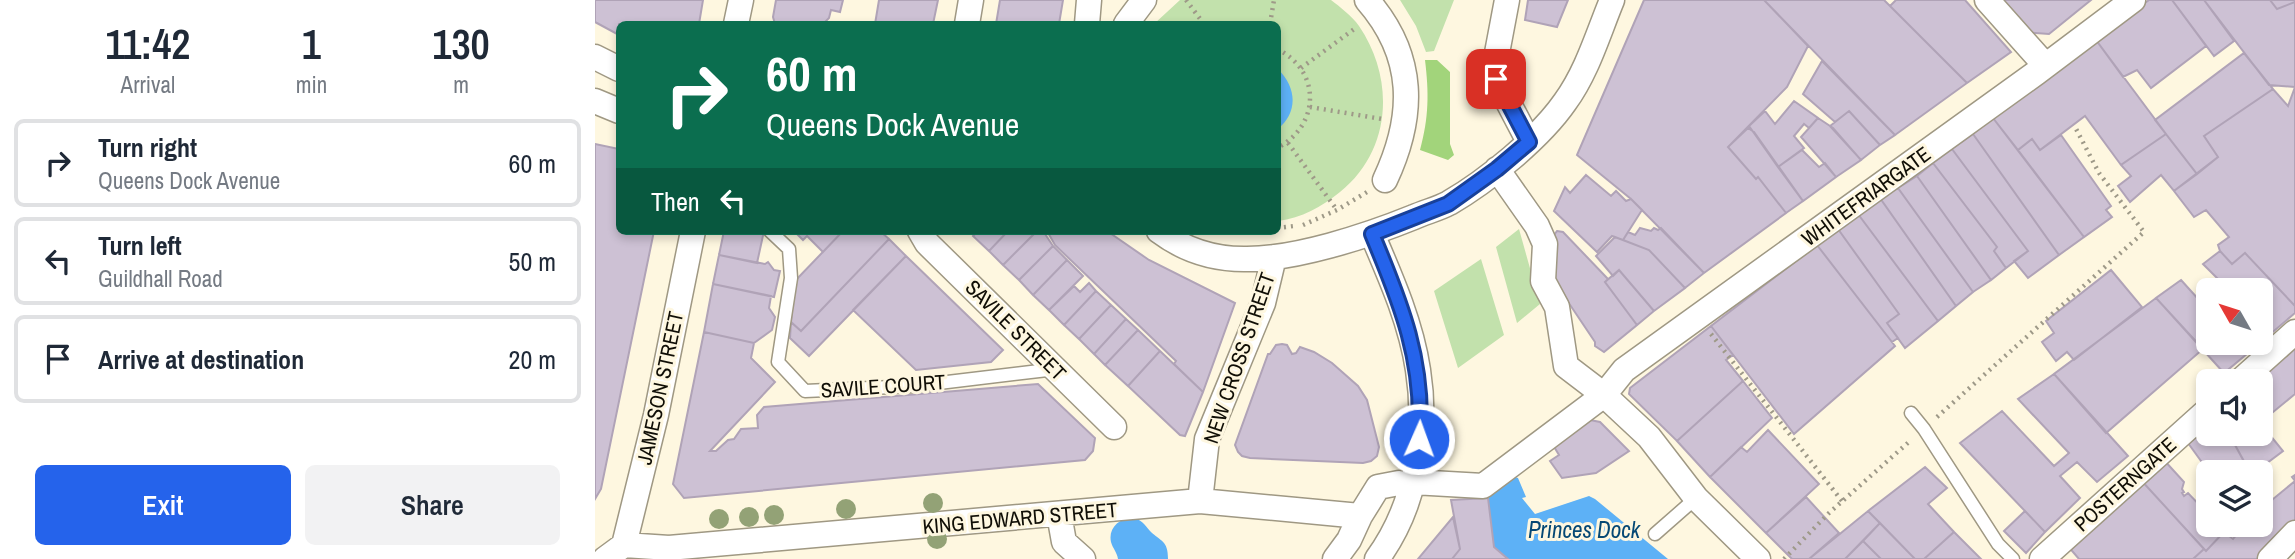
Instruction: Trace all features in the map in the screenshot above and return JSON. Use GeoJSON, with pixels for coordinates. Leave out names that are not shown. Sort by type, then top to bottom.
{"type":"FeatureCollection","features":[{"type":"Feature","properties":{"kind":"street"},"geometry":{"type":"LineString","coordinates":[[737,21],[741,0]]}},
{"type":"Feature","properties":{"kind":"street"},"geometry":{"type":"LineString","coordinates":[[968,21],[971,0]]}},
{"type":"Feature","properties":{"kind":"street"},"geometry":{"type":"LineString","coordinates":[[1087,21],[1089,0]]}},
{"type":"Feature","properties":{"kind":"street"},"geometry":{"type":"LineString","coordinates":[[1128,21],[1145,0]]}},
{"type":"Feature","properties":{"kind":"street"},"geometry":{"type":"LineString","coordinates":[[1507,0],[1497,53],[1496,79],[1529,142]]}},
{"type":"Feature","properties":{"kind":"street"},"geometry":{"type":"LineString","coordinates":[[1166,235],[1191,249],[1216,257],[1274,257],[1372,234],[1448,204],[1529,142],[1565,103],[1584,68],[1612,0]]}},
{"type":"Feature","properties":{"kind":"street"},"geometry":{"type":"LineString","coordinates":[[1987,0],[2045,65]]}},
{"type":"Feature","properties":{"kind":"street","name":"WHITEFRIARGATE"},"geometry":{"type":"LineString","coordinates":[[1406,483],[1483,486],[1604,396],[1624,370],[2133,0]]}},
{"type":"Feature","properties":{"kind":"street"},"geometry":{"type":"LineString","coordinates":[[1373,6],[1393,38],[1402,65],[1406,94],[1405,123],[1398,152],[1385,180]]}},
{"type":"Feature","properties":{"kind":"street"},"geometry":{"type":"LineString","coordinates":[[595,57],[616,68]]}},
{"type":"Feature","properties":{"kind":"street"},"geometry":{"type":"LineString","coordinates":[[595,101],[616,110]]}},
{"type":"Feature","properties":{"kind":"street"},"geometry":{"type":"LineString","coordinates":[[1497,169],[1537,226],[1545,244],[1543,281],[1557,307],[1566,366],[1649,437],[1696,498],[1758,559]]}},
{"type":"Feature","properties":{"kind":"street"},"geometry":{"type":"LineString","coordinates":[[1372,234],[1402,308],[1419,371],[1421,416],[1417,463],[1406,483],[1399,523],[1377,559]]}},
{"type":"Feature","properties":{"kind":"street","name":"JAMESON STREET"},"geometry":{"type":"LineString","coordinates":[[615,552],[656,415],[692,235]]}},
{"type":"Feature","properties":{"kind":"street","name":"SAVILE STREET"},"geometry":{"type":"LineString","coordinates":[[922,235],[927,243],[1114,427]]}},
{"type":"Feature","properties":{"kind":"street","name":"NEW CROSS STREET"},"geometry":{"type":"LineString","coordinates":[[1200,501],[1207,439],[1263,303],[1274,257]]}},
{"type":"Feature","properties":{"kind":"street"},"geometry":{"type":"LineString","coordinates":[[2254,369],[2295,332]]}},
{"type":"Feature","properties":{"kind":"street","name":"POSTERNGATE"},"geometry":{"type":"LineString","coordinates":[[2047,558],[2196,421]]}},
{"type":"Feature","properties":{"kind":"street"},"geometry":{"type":"LineString","coordinates":[[1335,559],[1349,540],[1378,487],[1406,483]]}},
{"type":"Feature","properties":{"kind":"street","name":"KING EDWARD STREET"},"geometry":{"type":"LineString","coordinates":[[615,552],[1200,501],[1360,516]]}},
{"type":"Feature","properties":{"kind":"street"},"geometry":{"type":"LineString","coordinates":[[1059,514],[1063,542],[1083,559]]}},
{"type":"Feature","properties":{"kind":"street"},"geometry":{"type":"LineString","coordinates":[[2270,559],[2295,533]]}},
{"type":"Feature","properties":{"kind":"lane","name":"SAVILE COURT"},"geometry":{"type":"LineString","coordinates":[[774,235],[789,249],[791,278],[778,362],[805,391],[915,386],[1056,369]]}},
{"type":"Feature","properties":{"kind":"lane"},"geometry":{"type":"LineString","coordinates":[[1911,414],[1924,429],[1998,544],[2013,559]]}},
{"type":"Feature","properties":{"kind":"lane"},"geometry":{"type":"LineString","coordinates":[[1655,534],[1696,498]]}},
{"type":"Feature","properties":{"kind":"path"},"geometry":{"type":"LineString","coordinates":[[1186,0],[1202,21]]}},
{"type":"Feature","properties":{"kind":"path"},"geometry":{"type":"LineString","coordinates":[[1270,21],[1274,0]]}},
{"type":"Feature","properties":{"kind":"path"},"geometry":{"type":"LineString","coordinates":[[1301,68],[1373,6]]}},
{"type":"Feature","properties":{"kind":"path"},"geometry":{"type":"LineString","coordinates":[[1281,51],[1301,68],[1310,93],[1306,121],[1288,143],[1281,146]]}},
{"type":"Feature","properties":{"kind":"path"},"geometry":{"type":"LineString","coordinates":[[1310,107],[1405,123]]}},
{"type":"Feature","properties":{"kind":"path"},"geometry":{"type":"LineString","coordinates":[[1784,559],[1842,501],[2144,232],[2099,173],[2074,125]]}},
{"type":"Feature","properties":{"kind":"path"},"geometry":{"type":"LineString","coordinates":[[1288,143],[1337,210]]}},
{"type":"Feature","properties":{"kind":"path"},"geometry":{"type":"LineString","coordinates":[[1281,228],[1303,225],[1337,210],[1385,180]]}},
{"type":"Feature","properties":{"kind":"path"},"geometry":{"type":"LineString","coordinates":[[1697,317],[1842,501]]}},
{"type":"Feature","properties":{"kind":"green space"},"geometry":{"type":"Polygon","coordinates":[[[1180,0],[1331,0],[1356,22],[1371,47],[1379,68],[1383,91],[1383,113],[1378,135],[1370,156],[1357,175],[1340,192],[1311,211],[1281,220],[1281,21],[1157,21],[1180,0]]]}},
{"type":"Feature","properties":{"kind":"green space"},"geometry":{"type":"Polygon","coordinates":[[[1400,0],[1454,0],[1434,51],[1426,52],[1416,26],[1400,0]]]}},
{"type":"Feature","properties":{"kind":"green space"},"geometry":{"type":"Polygon","coordinates":[[[1425,60],[1437,60],[1450,72],[1450,144],[1454,155],[1448,160],[1420,150],[1427,105],[1425,60]]]}},
{"type":"Feature","properties":{"kind":"green space"},"geometry":{"type":"Polygon","coordinates":[[[1519,229],[1540,304],[1517,323],[1496,247],[1519,229]]]}},
{"type":"Feature","properties":{"kind":"green space"},"geometry":{"type":"Polygon","coordinates":[[[1481,259],[1504,335],[1458,368],[1434,291],[1481,259]]]}},
{"type":"Feature","properties":{"kind":"water"},"geometry":{"type":"Polygon","coordinates":[[[1281,72],[1289,84],[1293,100],[1281,126],[1281,72]]]}},
{"type":"Feature","properties":{"kind":"water","name":"Princes Dock"},"geometry":{"type":"Polygon","coordinates":[[[1515,477],[1518,478],[1526,497],[1522,498],[1535,514],[1589,496],[1668,559],[1474,559],[1493,537],[1488,498],[1515,477]]]}},
{"type":"Feature","properties":{"kind":"water"},"geometry":{"type":"Polygon","coordinates":[[[1132,517],[1143,523],[1163,542],[1167,548],[1168,559],[1118,559],[1111,542],[1111,532],[1119,522],[1132,517]]]}},
{"type":"Feature","properties":{"kind":"building"},"geometry":{"type":"Polygon","coordinates":[[[595,0],[703,0],[700,21],[616,21],[616,33],[595,22],[595,0]]]}},
{"type":"Feature","properties":{"kind":"building"},"geometry":{"type":"Polygon","coordinates":[[[776,0],[843,0],[840,12],[831,10],[826,21],[774,21],[776,0]]]}},
{"type":"Feature","properties":{"kind":"building"},"geometry":{"type":"Polygon","coordinates":[[[879,0],[938,0],[934,21],[876,21],[879,0]]]}},
{"type":"Feature","properties":{"kind":"building"},"geometry":{"type":"Polygon","coordinates":[[[1000,0],[1063,0],[1060,21],[996,21],[1000,0]]]}},
{"type":"Feature","properties":{"kind":"building"},"geometry":{"type":"Polygon","coordinates":[[[1528,0],[1568,0],[1557,27],[1525,20],[1528,0]]]}},
{"type":"Feature","properties":{"kind":"building"},"geometry":{"type":"Polygon","coordinates":[[[1644,0],[1764,0],[1808,46],[1787,87],[1728,147],[1756,179],[1758,177],[1786,213],[1704,273],[1631,199],[1577,155],[1644,0]]]}},
{"type":"Feature","properties":{"kind":"building"},"geometry":{"type":"Polygon","coordinates":[[[1764,0],[1884,0],[1967,83],[1895,135],[1764,0]]]}},
{"type":"Feature","properties":{"kind":"building"},"geometry":{"type":"Polygon","coordinates":[[[1896,0],[1965,0],[2011,52],[1967,83],[1890,6],[1896,0]]]}},
{"type":"Feature","properties":{"kind":"building"},"geometry":{"type":"Polygon","coordinates":[[[1995,0],[2091,0],[2049,34],[2023,32],[1995,0]]]}},
{"type":"Feature","properties":{"kind":"building"},"geometry":{"type":"Polygon","coordinates":[[[2149,0],[2172,0],[2206,46],[2151,88],[2137,70],[2123,77],[2096,40],[2149,0]]]}},
{"type":"Feature","properties":{"kind":"building"},"geometry":{"type":"Polygon","coordinates":[[[2172,0],[2204,0],[2234,41],[2214,56],[2172,0]]]}},
{"type":"Feature","properties":{"kind":"building"},"geometry":{"type":"Polygon","coordinates":[[[2204,0],[2270,0],[2277,9],[2295,2],[2295,87],[2269,85],[2204,0]]]}},
{"type":"Feature","properties":{"kind":"building"},"geometry":{"type":"Polygon","coordinates":[[[2270,0],[2295,0],[2295,2],[2277,9],[2270,0]]]}},
{"type":"Feature","properties":{"kind":"building"},"geometry":{"type":"Polygon","coordinates":[[[2096,40],[2166,134],[2121,165],[2085,116],[2040,150],[2032,139],[2018,150],[1993,118],[2096,40]]]}},
{"type":"Feature","properties":{"kind":"building"},"geometry":{"type":"Polygon","coordinates":[[[2244,53],[2273,89],[2204,136],[2218,157],[2197,174],[2155,120],[2244,53]]]}},
{"type":"Feature","properties":{"kind":"building"},"geometry":{"type":"Polygon","coordinates":[[[1822,61],[1895,135],[1880,145],[1849,111],[1835,122],[1803,94],[1822,61]]]}},
{"type":"Feature","properties":{"kind":"building"},"geometry":{"type":"Polygon","coordinates":[[[2295,87],[2295,306],[2273,283],[2273,278],[2269,278],[2245,253],[2232,264],[2218,245],[2229,237],[2206,210],[2194,217],[2174,191],[2218,157],[2204,136],[2273,89],[2288,106],[2295,87]]]}},
{"type":"Feature","properties":{"kind":"building"},"geometry":{"type":"Polygon","coordinates":[[[1794,101],[1818,118],[1809,128],[1804,124],[1794,136],[1804,148],[1778,167],[1749,126],[1765,111],[1775,124],[1794,101]]]}},
{"type":"Feature","properties":{"kind":"building"},"geometry":{"type":"Polygon","coordinates":[[[1849,111],[1880,145],[1861,160],[1830,126],[1849,111]]]}},
{"type":"Feature","properties":{"kind":"building"},"geometry":{"type":"Polygon","coordinates":[[[1818,118],[1833,128],[1861,160],[1836,177],[1801,137],[1818,118]]]}},
{"type":"Feature","properties":{"kind":"building"},"geometry":{"type":"Polygon","coordinates":[[[1993,118],[2084,237],[2059,255],[1973,134],[1993,118]]]}},
{"type":"Feature","properties":{"kind":"building"},"geometry":{"type":"Polygon","coordinates":[[[1748,128],[1754,132],[1803,201],[1786,213],[1758,177],[1756,179],[1728,147],[1748,128]]]}},
{"type":"Feature","properties":{"kind":"building"},"geometry":{"type":"Polygon","coordinates":[[[1973,134],[2059,255],[2028,278],[2014,261],[2028,251],[1952,149],[1973,134]]]}},
{"type":"Feature","properties":{"kind":"building"},"geometry":{"type":"Polygon","coordinates":[[[2166,134],[2197,174],[2174,191],[2161,175],[2130,202],[2118,186],[2131,176],[2121,165],[2166,134]]]}},
{"type":"Feature","properties":{"kind":"building"},"geometry":{"type":"Polygon","coordinates":[[[2061,135],[2111,206],[2106,210],[2112,217],[2084,237],[2018,150],[2032,139],[2040,150],[2061,135]]]}},
{"type":"Feature","properties":{"kind":"building"},"geometry":{"type":"Polygon","coordinates":[[[595,144],[616,148],[616,235],[653,235],[601,489],[595,499],[595,144]]]}},
{"type":"Feature","properties":{"kind":"building"},"geometry":{"type":"Polygon","coordinates":[[[1952,149],[2028,251],[2006,268],[1994,251],[1997,247],[1933,163],[1952,149]]]}},
{"type":"Feature","properties":{"kind":"building"},"geometry":{"type":"Polygon","coordinates":[[[1802,150],[1819,167],[1825,163],[1836,177],[1803,201],[1778,167],[1802,150]]]}},
{"type":"Feature","properties":{"kind":"building"},"geometry":{"type":"Polygon","coordinates":[[[1933,163],[1997,247],[1994,251],[2006,268],[1991,280],[1917,176],[1933,163]]]}},
{"type":"Feature","properties":{"kind":"building"},"geometry":{"type":"Polygon","coordinates":[[[1586,175],[1611,196],[1616,191],[1626,201],[1631,199],[1642,210],[1623,240],[1612,236],[1597,252],[1554,211],[1565,187],[1570,193],[1586,175]]]}},
{"type":"Feature","properties":{"kind":"building"},"geometry":{"type":"Polygon","coordinates":[[[1917,176],[1991,280],[1973,292],[1898,188],[1917,176]]]}},
{"type":"Feature","properties":{"kind":"building"},"geometry":{"type":"Polygon","coordinates":[[[1898,188],[1973,292],[1956,306],[1880,198],[1898,188]]]}},
{"type":"Feature","properties":{"kind":"building"},"geometry":{"type":"Polygon","coordinates":[[[1880,198],[1956,306],[1938,321],[1858,214],[1880,198]]]}},
{"type":"Feature","properties":{"kind":"building"},"geometry":{"type":"Polygon","coordinates":[[[1858,214],[1938,321],[1905,348],[1887,323],[1899,314],[1838,229],[1858,214]]]}},
{"type":"Feature","properties":{"kind":"building"},"geometry":{"type":"Polygon","coordinates":[[[1640,228],[1651,231],[1661,228],[1704,273],[1685,288],[1649,250],[1623,240],[1628,232],[1635,235],[1640,228]]]}},
{"type":"Feature","properties":{"kind":"building"},"geometry":{"type":"Polygon","coordinates":[[[1838,229],[1899,314],[1887,323],[1898,338],[1892,342],[1817,245],[1838,229]]]}},
{"type":"Feature","properties":{"kind":"building"},"geometry":{"type":"Polygon","coordinates":[[[1557,231],[1563,232],[1608,279],[1605,282],[1637,325],[1604,352],[1595,346],[1595,342],[1556,284],[1551,239],[1557,231]]]}},
{"type":"Feature","properties":{"kind":"building"},"geometry":{"type":"Polygon","coordinates":[[[723,235],[763,235],[757,263],[719,255],[723,235]]]}},
{"type":"Feature","properties":{"kind":"building"},"geometry":{"type":"Polygon","coordinates":[[[798,235],[839,235],[823,252],[807,236],[803,240],[798,235]]]}},
{"type":"Feature","properties":{"kind":"building"},"geometry":{"type":"Polygon","coordinates":[[[839,235],[884,235],[889,239],[801,331],[791,322],[794,282],[839,235]]]}},
{"type":"Feature","properties":{"kind":"building"},"geometry":{"type":"Polygon","coordinates":[[[974,235],[1004,235],[989,251],[974,235]]]}},
{"type":"Feature","properties":{"kind":"building"},"geometry":{"type":"Polygon","coordinates":[[[1004,235],[1033,235],[1003,265],[989,251],[1004,235]]]}},
{"type":"Feature","properties":{"kind":"building"},"geometry":{"type":"Polygon","coordinates":[[[1033,235],[1046,235],[1053,246],[1019,280],[1003,265],[1033,235]]]}},
{"type":"Feature","properties":{"kind":"building"},"geometry":{"type":"Polygon","coordinates":[[[1049,235],[1113,235],[1149,260],[1235,303],[1203,392],[1174,364],[1176,361],[1055,245],[1049,235]]]}},
{"type":"Feature","properties":{"kind":"building"},"geometry":{"type":"Polygon","coordinates":[[[1615,237],[1649,250],[1685,288],[1654,311],[1619,270],[1613,276],[1596,256],[1615,237]]]}},
{"type":"Feature","properties":{"kind":"building"},"geometry":{"type":"Polygon","coordinates":[[[889,239],[906,256],[809,356],[790,338],[791,322],[801,331],[889,239]]]}},
{"type":"Feature","properties":{"kind":"building"},"geometry":{"type":"Polygon","coordinates":[[[1817,245],[1895,346],[1794,434],[1711,326],[1817,245]]]}},
{"type":"Feature","properties":{"kind":"building"},"geometry":{"type":"Polygon","coordinates":[[[1053,246],[1067,260],[1033,295],[1019,280],[1053,246]]]}},
{"type":"Feature","properties":{"kind":"building"},"geometry":{"type":"Polygon","coordinates":[[[2220,251],[2232,264],[2245,253],[2269,278],[2217,278],[2203,264],[2220,251]]]}},
{"type":"Feature","properties":{"kind":"building"},"geometry":{"type":"Polygon","coordinates":[[[719,255],[765,264],[768,262],[774,270],[780,271],[774,297],[713,284],[719,255]]]}},
{"type":"Feature","properties":{"kind":"building"},"geometry":{"type":"Polygon","coordinates":[[[906,256],[1003,350],[991,362],[916,370],[853,310],[906,256]]]}},
{"type":"Feature","properties":{"kind":"building"},"geometry":{"type":"Polygon","coordinates":[[[1067,260],[1083,276],[1049,310],[1033,295],[1067,260]]]}},
{"type":"Feature","properties":{"kind":"building"},"geometry":{"type":"Polygon","coordinates":[[[1619,270],[1654,311],[1637,325],[1605,282],[1619,270]]]}},
{"type":"Feature","properties":{"kind":"building"},"geometry":{"type":"Polygon","coordinates":[[[2111,270],[2142,307],[2074,360],[2067,352],[2056,361],[2042,342],[2054,333],[2046,321],[2111,270]]]}},
{"type":"Feature","properties":{"kind":"building"},"geometry":{"type":"Polygon","coordinates":[[[2181,280],[2196,297],[2196,342],[2156,298],[2181,280]]]}},
{"type":"Feature","properties":{"kind":"building"},"geometry":{"type":"Polygon","coordinates":[[[1089,283],[1096,291],[1064,325],[1049,310],[1074,286],[1080,292],[1089,283]]]}},
{"type":"Feature","properties":{"kind":"building"},"geometry":{"type":"Polygon","coordinates":[[[2273,283],[2295,306],[2295,313],[2273,332],[2273,283]]]}},
{"type":"Feature","properties":{"kind":"building"},"geometry":{"type":"Polygon","coordinates":[[[713,284],[771,296],[769,308],[775,317],[772,330],[754,343],[704,332],[713,284]]]}},
{"type":"Feature","properties":{"kind":"building"},"geometry":{"type":"Polygon","coordinates":[[[1096,291],[1111,305],[1079,339],[1064,325],[1096,291]]]}},
{"type":"Feature","properties":{"kind":"building"},"geometry":{"type":"Polygon","coordinates":[[[2156,298],[2196,341],[2196,355],[2106,433],[2054,374],[2156,298]]]}},
{"type":"Feature","properties":{"kind":"building"},"geometry":{"type":"Polygon","coordinates":[[[1111,305],[1126,319],[1094,354],[1079,339],[1111,305]]]}},
{"type":"Feature","properties":{"kind":"building"},"geometry":{"type":"Polygon","coordinates":[[[1126,319],[1138,330],[1105,365],[1094,354],[1126,319]]]}},
{"type":"Feature","properties":{"kind":"building"},"geometry":{"type":"Polygon","coordinates":[[[1711,326],[1733,355],[1726,360],[1743,381],[1677,441],[1629,394],[1630,388],[1711,326]]]}},
{"type":"Feature","properties":{"kind":"building"},"geometry":{"type":"Polygon","coordinates":[[[1138,330],[1160,351],[1128,386],[1105,365],[1138,330]]]}},
{"type":"Feature","properties":{"kind":"building"},"geometry":{"type":"Polygon","coordinates":[[[704,332],[754,343],[751,358],[775,382],[710,451],[716,451],[728,440],[734,439],[741,429],[758,428],[757,415],[764,407],[1038,384],[1095,438],[1093,451],[1085,460],[684,498],[673,484],[704,332]]]}},
{"type":"Feature","properties":{"kind":"building"},"geometry":{"type":"Polygon","coordinates":[[[1276,345],[1287,345],[1292,354],[1300,347],[1314,352],[1332,363],[1358,386],[1367,400],[1379,447],[1377,456],[1371,461],[1363,463],[1250,458],[1238,452],[1235,445],[1268,354],[1276,345]]]}},
{"type":"Feature","properties":{"kind":"building"},"geometry":{"type":"Polygon","coordinates":[[[2295,346],[2295,394],[2273,412],[2273,369],[2269,369],[2295,346]]]}},
{"type":"Feature","properties":{"kind":"building"},"geometry":{"type":"Polygon","coordinates":[[[1160,351],[1203,392],[1185,436],[1180,435],[1128,386],[1160,351]]]}},
{"type":"Feature","properties":{"kind":"building"},"geometry":{"type":"Polygon","coordinates":[[[2208,355],[2246,355],[2229,369],[2220,369],[2208,355]]]}},
{"type":"Feature","properties":{"kind":"building"},"geometry":{"type":"Polygon","coordinates":[[[2054,374],[2128,456],[2097,482],[2077,462],[2060,476],[2080,498],[2045,532],[1960,443],[2002,411],[2054,466],[2069,453],[2018,399],[2054,374]]]}},
{"type":"Feature","properties":{"kind":"building"},"geometry":{"type":"Polygon","coordinates":[[[1743,381],[1772,418],[1710,477],[1677,441],[1743,381]]]}},
{"type":"Feature","properties":{"kind":"building"},"geometry":{"type":"Polygon","coordinates":[[[1590,420],[1600,422],[1629,451],[1596,473],[1562,478],[1550,461],[1559,455],[1553,445],[1590,420]]]}},
{"type":"Feature","properties":{"kind":"building"},"geometry":{"type":"Polygon","coordinates":[[[1768,430],[1819,484],[1766,533],[1710,477],[1741,447],[1747,452],[1768,430]]]}},
{"type":"Feature","properties":{"kind":"building"},"geometry":{"type":"Polygon","coordinates":[[[2196,437],[2196,446],[2236,446],[2243,460],[2200,460],[2188,443],[2196,437]]]}},
{"type":"Feature","properties":{"kind":"building"},"geometry":{"type":"Polygon","coordinates":[[[2273,439],[2283,451],[2271,460],[2243,460],[2236,446],[2273,446],[2273,439]]]}},
{"type":"Feature","properties":{"kind":"building"},"geometry":{"type":"Polygon","coordinates":[[[2163,459],[2184,482],[2184,496],[2188,493],[2196,501],[2196,537],[2219,537],[2206,551],[2140,479],[2163,459]]]}},
{"type":"Feature","properties":{"kind":"building"},"geometry":{"type":"Polygon","coordinates":[[[1925,467],[1947,488],[1928,504],[1954,532],[1924,559],[1915,559],[1868,511],[1925,467]]]}},
{"type":"Feature","properties":{"kind":"building"},"geometry":{"type":"Polygon","coordinates":[[[2140,479],[2204,549],[2193,559],[2079,559],[2067,545],[2140,479]]]}},
{"type":"Feature","properties":{"kind":"building"},"geometry":{"type":"Polygon","coordinates":[[[2295,481],[2295,520],[2257,559],[2193,559],[2204,549],[2206,551],[2219,537],[2273,537],[2273,499],[2295,481]]]}},
{"type":"Feature","properties":{"kind":"building"},"geometry":{"type":"Polygon","coordinates":[[[1806,497],[1839,533],[1809,559],[1792,559],[1766,533],[1806,497]]]}},
{"type":"Feature","properties":{"kind":"building"},"geometry":{"type":"Polygon","coordinates":[[[1488,498],[1494,547],[1508,559],[1452,559],[1460,549],[1451,500],[1488,498]]]}},
{"type":"Feature","properties":{"kind":"building"},"geometry":{"type":"Polygon","coordinates":[[[1868,511],[1880,523],[1845,559],[1809,559],[1868,511]]]}},
{"type":"Feature","properties":{"kind":"building"},"geometry":{"type":"Polygon","coordinates":[[[2025,511],[2045,532],[2026,553],[2004,531],[2025,511]]]}},
{"type":"Feature","properties":{"kind":"building"},"geometry":{"type":"Polygon","coordinates":[[[1453,517],[1460,549],[1452,559],[1418,559],[1453,517]]]}},
{"type":"Feature","properties":{"kind":"building"},"geometry":{"type":"Polygon","coordinates":[[[1880,523],[1915,559],[1881,559],[1863,541],[1880,523]]]}},
{"type":"Feature","properties":{"kind":"building"},"geometry":{"type":"Polygon","coordinates":[[[1954,532],[1981,559],[1924,559],[1954,532]]]}},
{"type":"Feature","properties":{"kind":"building"},"geometry":{"type":"Polygon","coordinates":[[[1863,541],[1881,559],[1845,559],[1863,541]]]}},
{"type":"Feature","properties":{"kind":"route"},"geometry":{"type":"LineString","coordinates":[[1419,439],[1419,371],[1411,336],[1372,234],[1448,204],[1529,142],[1496,79]]}}]}
